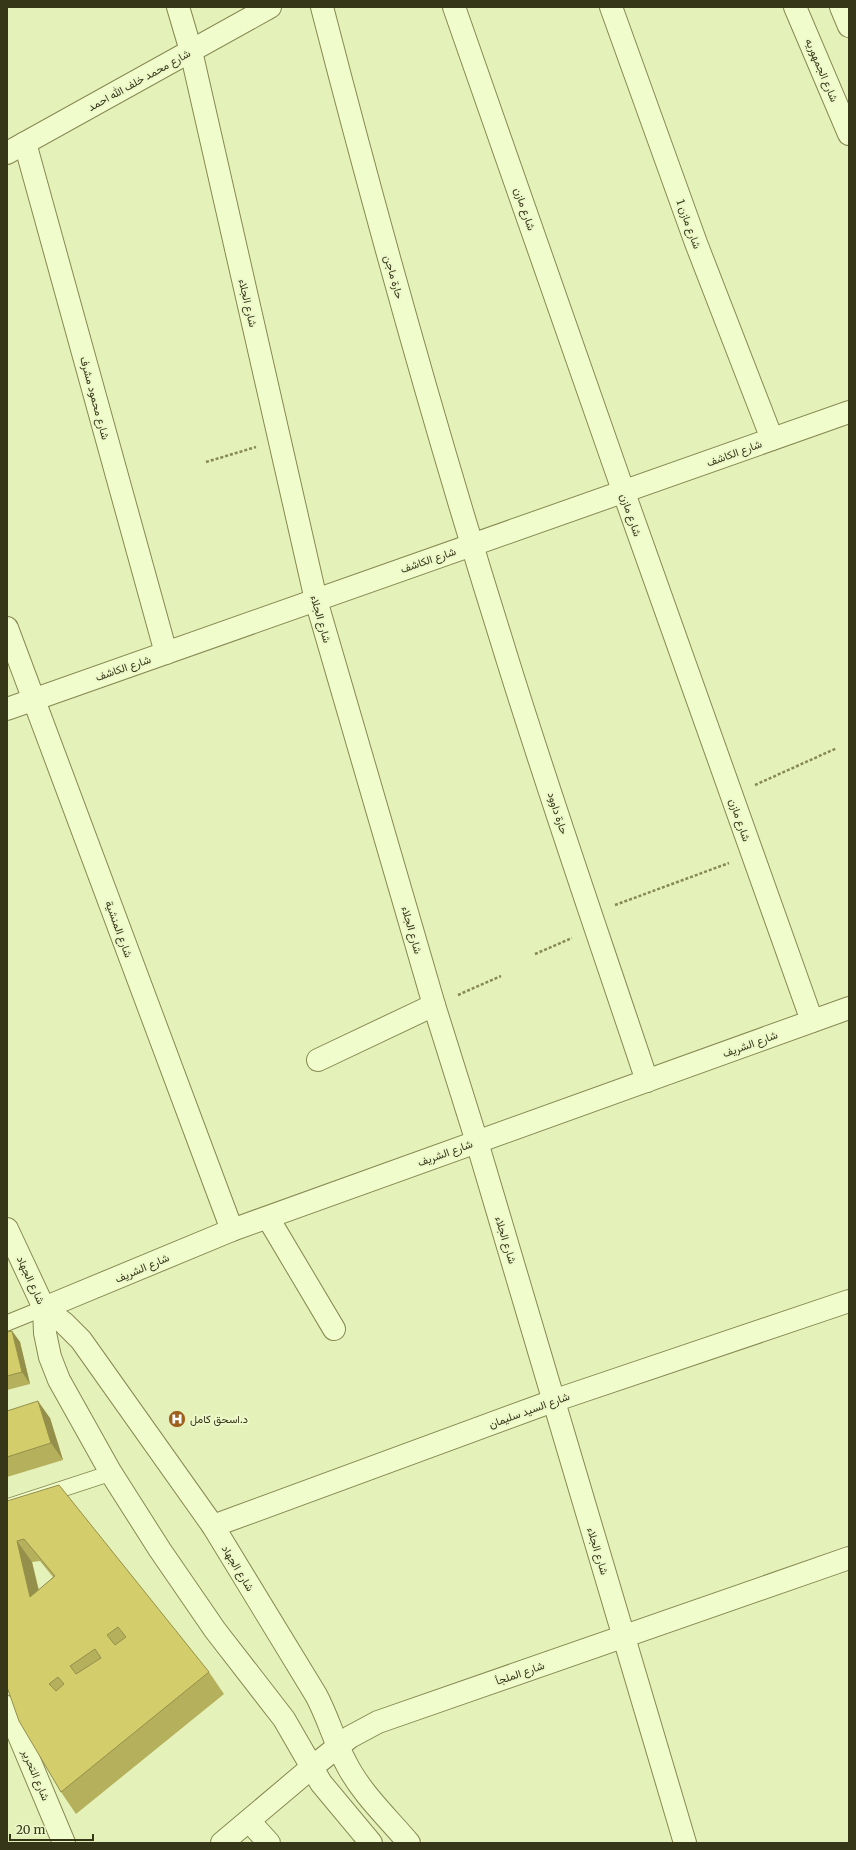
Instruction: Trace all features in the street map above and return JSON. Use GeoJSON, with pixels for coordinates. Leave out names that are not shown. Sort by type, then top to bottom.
{"type":"FeatureCollection","features":[{"type":"Feature","properties":{"kind":"street","name":"شارع الجلاء"},"geometry":{"type":"LineString","coordinates":[[178,7],[191,51],[316,600],[434,1005],[477,1142],[685,1843]]}},
{"type":"Feature","properties":{"kind":"street","name":"شارع محمد خلف الله احمد"},"geometry":{"type":"LineString","coordinates":[[16,148],[270,7]]}},
{"type":"Feature","properties":{"kind":"street","name":"حارة ماجن"},"geometry":{"type":"LineString","coordinates":[[322,7],[364,170],[417,358],[473,545]]}},
{"type":"Feature","properties":{"kind":"street","name":"شارع مازن"},"geometry":{"type":"LineString","coordinates":[[454,7],[731,796],[812,1021]]}},
{"type":"Feature","properties":{"kind":"street","name":"شارع مازن 1"},"geometry":{"type":"LineString","coordinates":[[611,7],[696,243],[772,439]]}},
{"type":"Feature","properties":{"kind":"street","name":"شارع الجمهوريه"},"geometry":{"type":"LineString","coordinates":[[795,7],[849,134]]}},
{"type":"Feature","properties":{"kind":"street"},"geometry":{"type":"LineString","coordinates":[[841,7],[849,26]]}},
{"type":"Feature","properties":{"kind":"street","name":"شارع محمود مشرف"},"geometry":{"type":"LineString","coordinates":[[16,148],[166,653]]}},
{"type":"Feature","properties":{"kind":"street","name":"شارع الكاشف"},"geometry":{"type":"LineString","coordinates":[[7,709],[849,412]]}},
{"type":"Feature","properties":{"kind":"street","name":"حارة داوود"},"geometry":{"type":"LineString","coordinates":[[473,545],[502,642],[647,1081]]}},
{"type":"Feature","properties":{"kind":"street","name":"شارع المنشية"},"geometry":{"type":"LineString","coordinates":[[7,628],[232,1230]]}},
{"type":"Feature","properties":{"kind":"street"},"geometry":{"type":"LineString","coordinates":[[318,1060],[434,1005]]}},
{"type":"Feature","properties":{"kind":"street","name":"شارع الشريف"},"geometry":{"type":"LineString","coordinates":[[44,1308],[232,1230],[849,1008]]}},
{"type":"Feature","properties":{"kind":"street"},"geometry":{"type":"LineString","coordinates":[[268,1218],[334,1329]]}},
{"type":"Feature","properties":{"kind":"street","name":"شارع الجهاد"},"geometry":{"type":"LineString","coordinates":[[7,1229],[44,1308],[45,1333],[50,1357],[59,1380],[111,1473],[160,1550],[215,1630],[284,1719],[320,1783],[371,1843]]}},
{"type":"Feature","properties":{"kind":"street","name":"شارع السيد سليمان"},"geometry":{"type":"LineString","coordinates":[[213,1526],[554,1400],[849,1301]]}},
{"type":"Feature","properties":{"kind":"street","name":"شارع الجهاد"},"geometry":{"type":"LineString","coordinates":[[44,1308],[64,1323],[81,1340],[213,1526],[316,1695],[325,1712],[338,1747],[356,1780],[410,1843]]}},
{"type":"Feature","properties":{"kind":"street","name":"شارع الملجأ"},"geometry":{"type":"LineString","coordinates":[[222,1843],[338,1747],[364,1729],[378,1722],[849,1558]]}},
{"type":"Feature","properties":{"kind":"street","name":"شارع التحرير"},"geometry":{"type":"LineString","coordinates":[[7,1707],[64,1843]]}},
{"type":"Feature","properties":{"kind":"street"},"geometry":{"type":"LineString","coordinates":[[249,1821],[269,1843]]}},
{"type":"Feature","properties":{"kind":"lane"},"geometry":{"type":"LineString","coordinates":[[7,1323],[44,1308]]}},
{"type":"Feature","properties":{"kind":"lane"},"geometry":{"type":"LineString","coordinates":[[7,1507],[111,1473]]}},
{"type":"Feature","properties":{"kind":"path"},"geometry":{"type":"LineString","coordinates":[[206,462],[280,440]]}},
{"type":"Feature","properties":{"kind":"path"},"geometry":{"type":"LineString","coordinates":[[731,796],[837,748]]}},
{"type":"Feature","properties":{"kind":"path"},"geometry":{"type":"LineString","coordinates":[[535,954],[594,921],[752,854]]}},
{"type":"Feature","properties":{"kind":"path"},"geometry":{"type":"LineString","coordinates":[[434,1005],[501,976]]}},
{"type":"Feature","properties":{"kind":"building"},"geometry":{"type":"Polygon","coordinates":[[[12,1331],[22,1372],[7,1376],[7,1332],[12,1331]]]}},
{"type":"Feature","properties":{"kind":"building"},"geometry":{"type":"Polygon","coordinates":[[[38,1401],[51,1443],[7,1457],[7,1411],[38,1401]]]}},
{"type":"Feature","properties":{"kind":"building"},"geometry":{"type":"Polygon","coordinates":[[[59,1485],[209,1672],[61,1792],[19,1721],[7,1687],[7,1501],[59,1485]],[[24,1539],[17,1541],[30,1597],[55,1576],[24,1539]],[[118,1627],[107,1635],[115,1645],[126,1637],[118,1627]],[[95,1649],[70,1666],[76,1674],[101,1658],[95,1649]],[[58,1677],[49,1684],[56,1691],[64,1684],[58,1677]]]}},
{"type":"Feature","properties":{"kind":"place","name":"د.اسحق كامل"},"geometry":{"type":"Point","coordinates":[177,1419]}}]}
